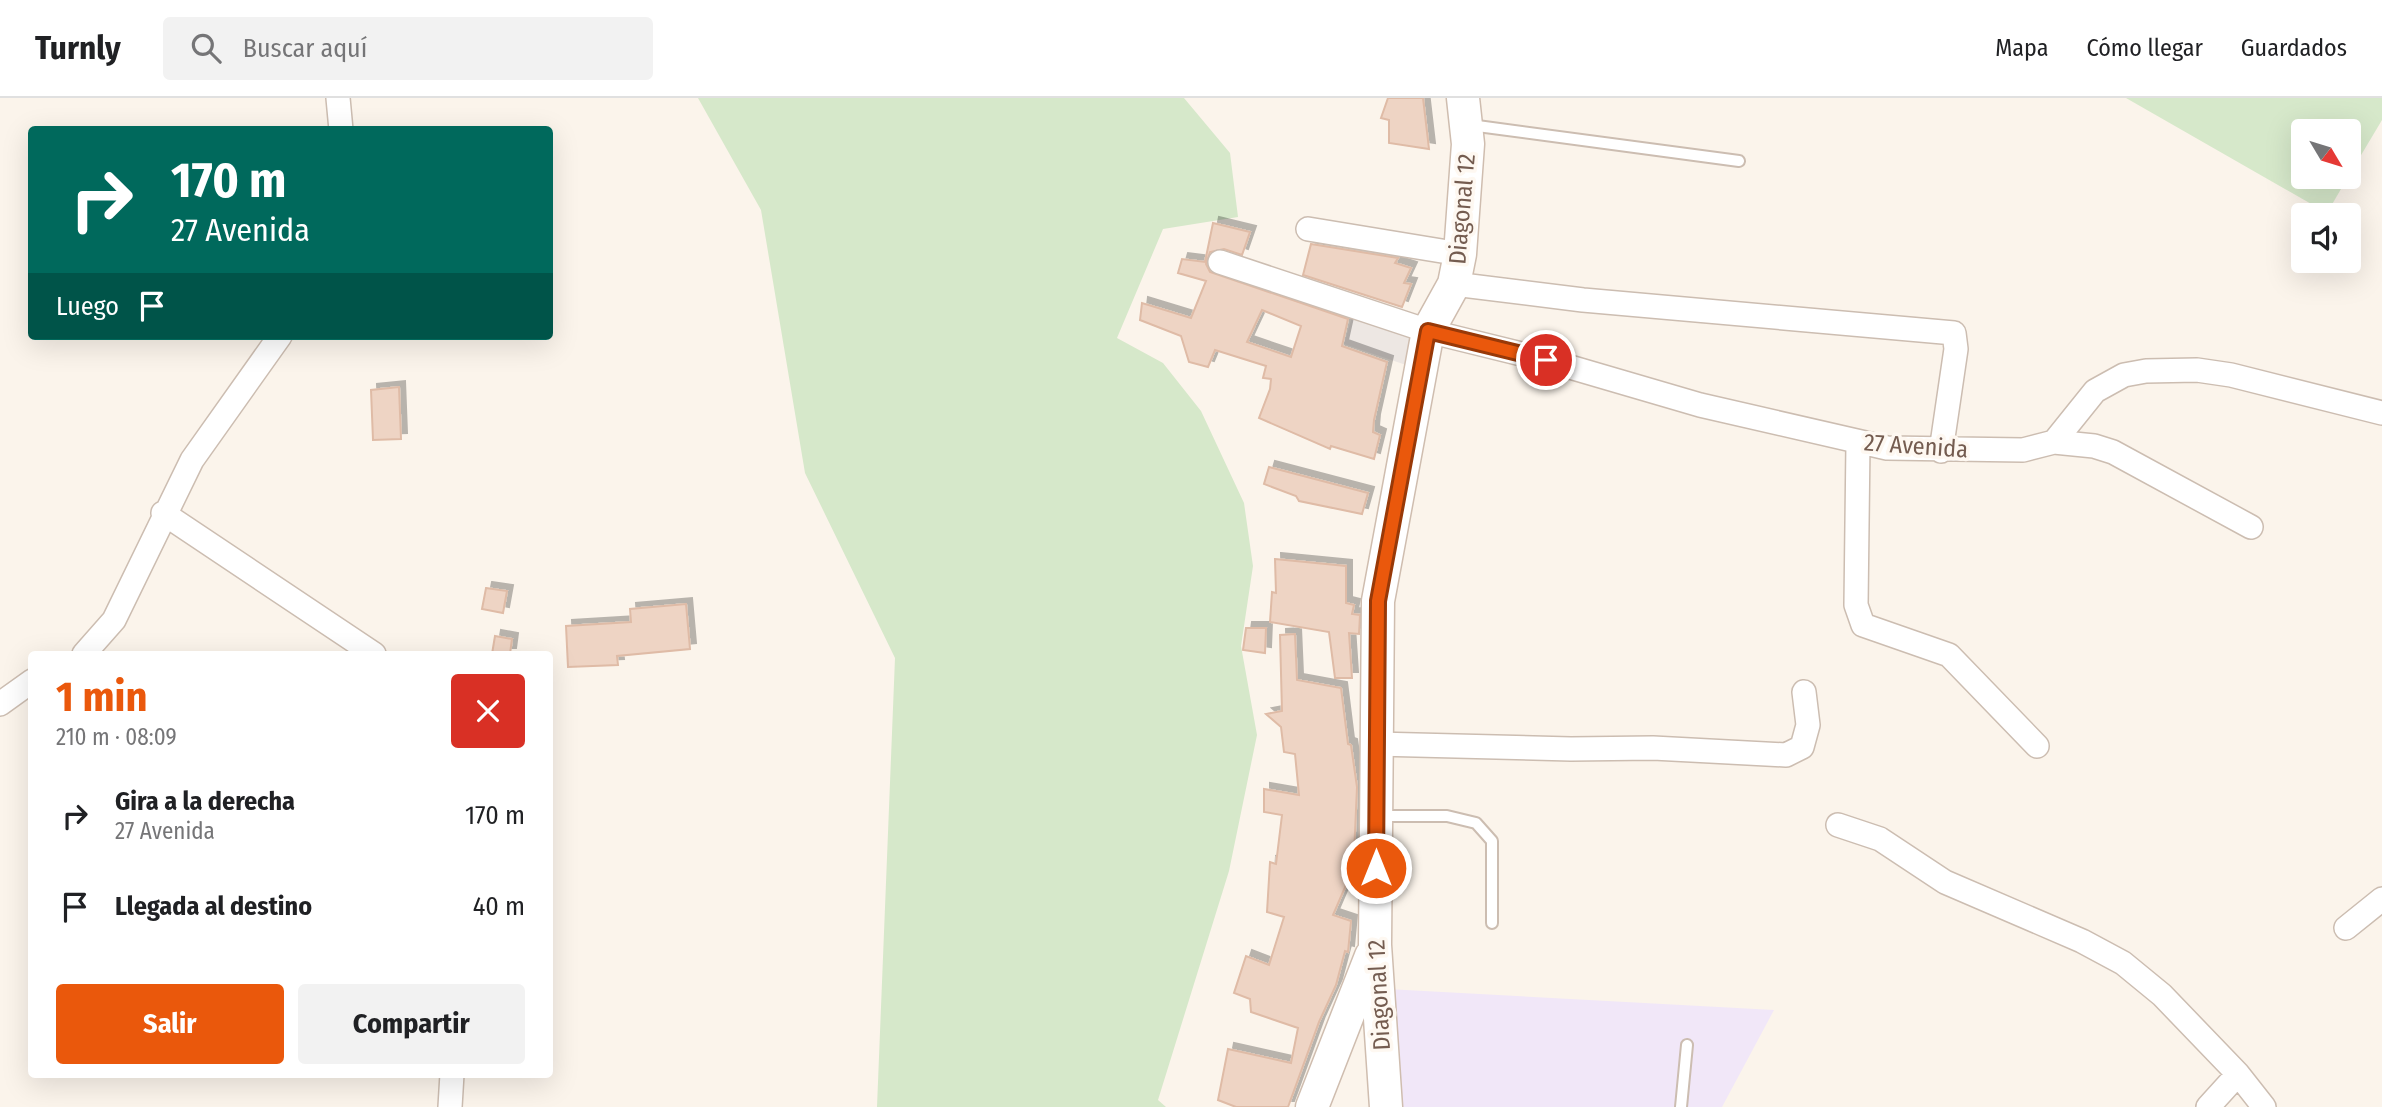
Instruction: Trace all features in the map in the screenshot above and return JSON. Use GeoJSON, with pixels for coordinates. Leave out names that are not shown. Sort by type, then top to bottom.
{"type":"FeatureCollection","features":[{"type":"Feature","properties":{"kind":"main road","name":"Diagonal 12"},"geometry":{"type":"LineString","coordinates":[[1386,1107],[1376,945],[1378,601],[1428,331],[1457,269],[1466,194],[1465,111]]}},
{"type":"Feature","properties":{"kind":"main road"},"geometry":{"type":"LineString","coordinates":[[1312,1107],[1376,945]]}},
{"type":"Feature","properties":{"kind":"street"},"geometry":{"type":"LineString","coordinates":[[338,98],[341,126]]}},
{"type":"Feature","properties":{"kind":"street"},"geometry":{"type":"LineString","coordinates":[[1308,229],[1457,269],[1596,301],[1954,332],[1956,349],[1941,451]]}},
{"type":"Feature","properties":{"kind":"street","name":"27 Avenida"},"geometry":{"type":"LineString","coordinates":[[1220,262],[1428,331],[1546,360],[1700,405],[1858,443],[1941,451],[2023,450],[2054,442],[2094,446],[2113,452],[2251,527]]}},
{"type":"Feature","properties":{"kind":"street"},"geometry":{"type":"LineString","coordinates":[[87,651],[114,620],[163,513],[192,460],[277,340]]}},
{"type":"Feature","properties":{"kind":"street"},"geometry":{"type":"LineString","coordinates":[[2054,442],[2095,391],[2124,375],[2146,371],[2197,370],[2231,375],[2382,413]]}},
{"type":"Feature","properties":{"kind":"street"},"geometry":{"type":"LineString","coordinates":[[1858,443],[1856,606],[1863,625],[1950,655],[2037,746]]}},
{"type":"Feature","properties":{"kind":"street"},"geometry":{"type":"LineString","coordinates":[[163,513],[370,651]]}},
{"type":"Feature","properties":{"kind":"street"},"geometry":{"type":"LineString","coordinates":[[0,704],[28,684]]}},
{"type":"Feature","properties":{"kind":"street"},"geometry":{"type":"LineString","coordinates":[[1376,744],[1571,749],[1653,748],[1786,755],[1802,747],[1808,724],[1804,692]]}},
{"type":"Feature","properties":{"kind":"street"},"geometry":{"type":"LineString","coordinates":[[1838,825],[1880,839],[1945,882],[2082,942],[2123,963],[2162,995],[2238,1074],[2264,1107]]}},
{"type":"Feature","properties":{"kind":"street"},"geometry":{"type":"LineString","coordinates":[[2346,928],[2382,900]]}},
{"type":"Feature","properties":{"kind":"street"},"geometry":{"type":"LineString","coordinates":[[2208,1107],[2238,1074]]}},
{"type":"Feature","properties":{"kind":"street"},"geometry":{"type":"LineString","coordinates":[[450,1107],[452,1078]]}},
{"type":"Feature","properties":{"kind":"lane"},"geometry":{"type":"LineString","coordinates":[[1465,111],[1739,161]]}},
{"type":"Feature","properties":{"kind":"lane"},"geometry":{"type":"LineString","coordinates":[[1376,816],[1447,816],[1476,823],[1492,841],[1492,923]]}},
{"type":"Feature","properties":{"kind":"lane"},"geometry":{"type":"LineString","coordinates":[[1681,1107],[1687,1045]]}},
{"type":"Feature","properties":{"kind":"shaded area"},"geometry":{"type":"Polygon","coordinates":[[[1352,317],[1416,338],[1409,366],[1344,344],[1352,317]]]}},
{"type":"Feature","properties":{"kind":"shaded area"},"geometry":{"type":"Polygon","coordinates":[[[1387,989],[1774,1010],[1722,1107],[1398,1107],[1387,989]]]}},
{"type":"Feature","properties":{"kind":"green space"},"geometry":{"type":"Polygon","coordinates":[[[698,98],[1184,98],[1230,153],[1238,217],[1163,229],[1117,338],[1163,363],[1201,411],[1244,503],[1253,566],[1241,646],[1257,735],[1229,871],[1158,1100],[1166,1107],[877,1107],[895,658],[805,473],[761,210],[698,98]]]}},
{"type":"Feature","properties":{"kind":"green space"},"geometry":{"type":"Polygon","coordinates":[[[2126,98],[2382,98],[2382,120],[2361,156],[2361,119],[2291,119],[2291,189],[2341,189],[2333,203],[2310,203],[2126,98]]]}},
{"type":"Feature","properties":{"kind":"building"},"geometry":{"type":"Polygon","coordinates":[[[1388,98],[1423,98],[1429,149],[1389,143],[1389,120],[1381,118],[1388,98]]]}},
{"type":"Feature","properties":{"kind":"building"},"geometry":{"type":"Polygon","coordinates":[[[1213,223],[1250,232],[1242,255],[1224,249],[1210,252],[1206,264],[1210,272],[1348,319],[1342,346],[1387,362],[1374,420],[1373,432],[1380,435],[1374,459],[1331,446],[1330,449],[1259,418],[1270,389],[1271,379],[1263,378],[1266,366],[1215,350],[1208,367],[1189,362],[1181,336],[1140,320],[1142,303],[1191,318],[1206,281],[1178,273],[1182,259],[1205,262],[1213,223]],[[1262,310],[1247,342],[1291,357],[1301,326],[1262,310]]]}},
{"type":"Feature","properties":{"kind":"building"},"geometry":{"type":"Polygon","coordinates":[[[1311,244],[1398,258],[1395,263],[1411,268],[1404,283],[1411,284],[1402,307],[1303,275],[1311,244]]]}},
{"type":"Feature","properties":{"kind":"building"},"geometry":{"type":"Polygon","coordinates":[[[399,387],[401,439],[373,440],[371,390],[399,387]]]}},
{"type":"Feature","properties":{"kind":"building"},"geometry":{"type":"Polygon","coordinates":[[[1269,467],[1368,493],[1362,514],[1299,501],[1296,496],[1264,484],[1269,467]]]}},
{"type":"Feature","properties":{"kind":"building"},"geometry":{"type":"Polygon","coordinates":[[[1275,559],[1346,566],[1346,603],[1354,605],[1352,614],[1360,615],[1359,634],[1349,633],[1352,678],[1335,678],[1329,632],[1270,622],[1272,592],[1276,593],[1275,559]]]}},
{"type":"Feature","properties":{"kind":"building"},"geometry":{"type":"Polygon","coordinates":[[[486,588],[507,591],[503,613],[482,609],[486,588]]]}},
{"type":"Feature","properties":{"kind":"building"},"geometry":{"type":"Polygon","coordinates":[[[686,604],[690,649],[617,656],[618,665],[568,667],[566,626],[631,622],[630,609],[686,604]]]}},
{"type":"Feature","properties":{"kind":"building"},"geometry":{"type":"Polygon","coordinates":[[[1246,628],[1266,628],[1265,653],[1243,650],[1246,628]]]}},
{"type":"Feature","properties":{"kind":"building"},"geometry":{"type":"Polygon","coordinates":[[[1295,634],[1297,680],[1341,688],[1348,744],[1351,745],[1357,787],[1353,878],[1349,878],[1333,915],[1351,921],[1348,952],[1345,951],[1336,985],[1319,1022],[1288,1107],[1236,1107],[1218,1100],[1228,1049],[1291,1063],[1298,1028],[1251,1012],[1250,999],[1234,993],[1246,956],[1269,965],[1284,917],[1267,912],[1270,862],[1276,864],[1282,815],[1264,812],[1264,789],[1299,795],[1295,754],[1284,752],[1281,727],[1266,714],[1282,711],[1280,635],[1295,634]]]}},
{"type":"Feature","properties":{"kind":"building"},"geometry":{"type":"Polygon","coordinates":[[[495,636],[512,639],[510,651],[492,651],[495,636]]]}},
{"type":"Feature","properties":{"kind":"route"},"geometry":{"type":"LineString","coordinates":[[1376,868],[1378,601],[1428,331],[1546,360]]}}]}
